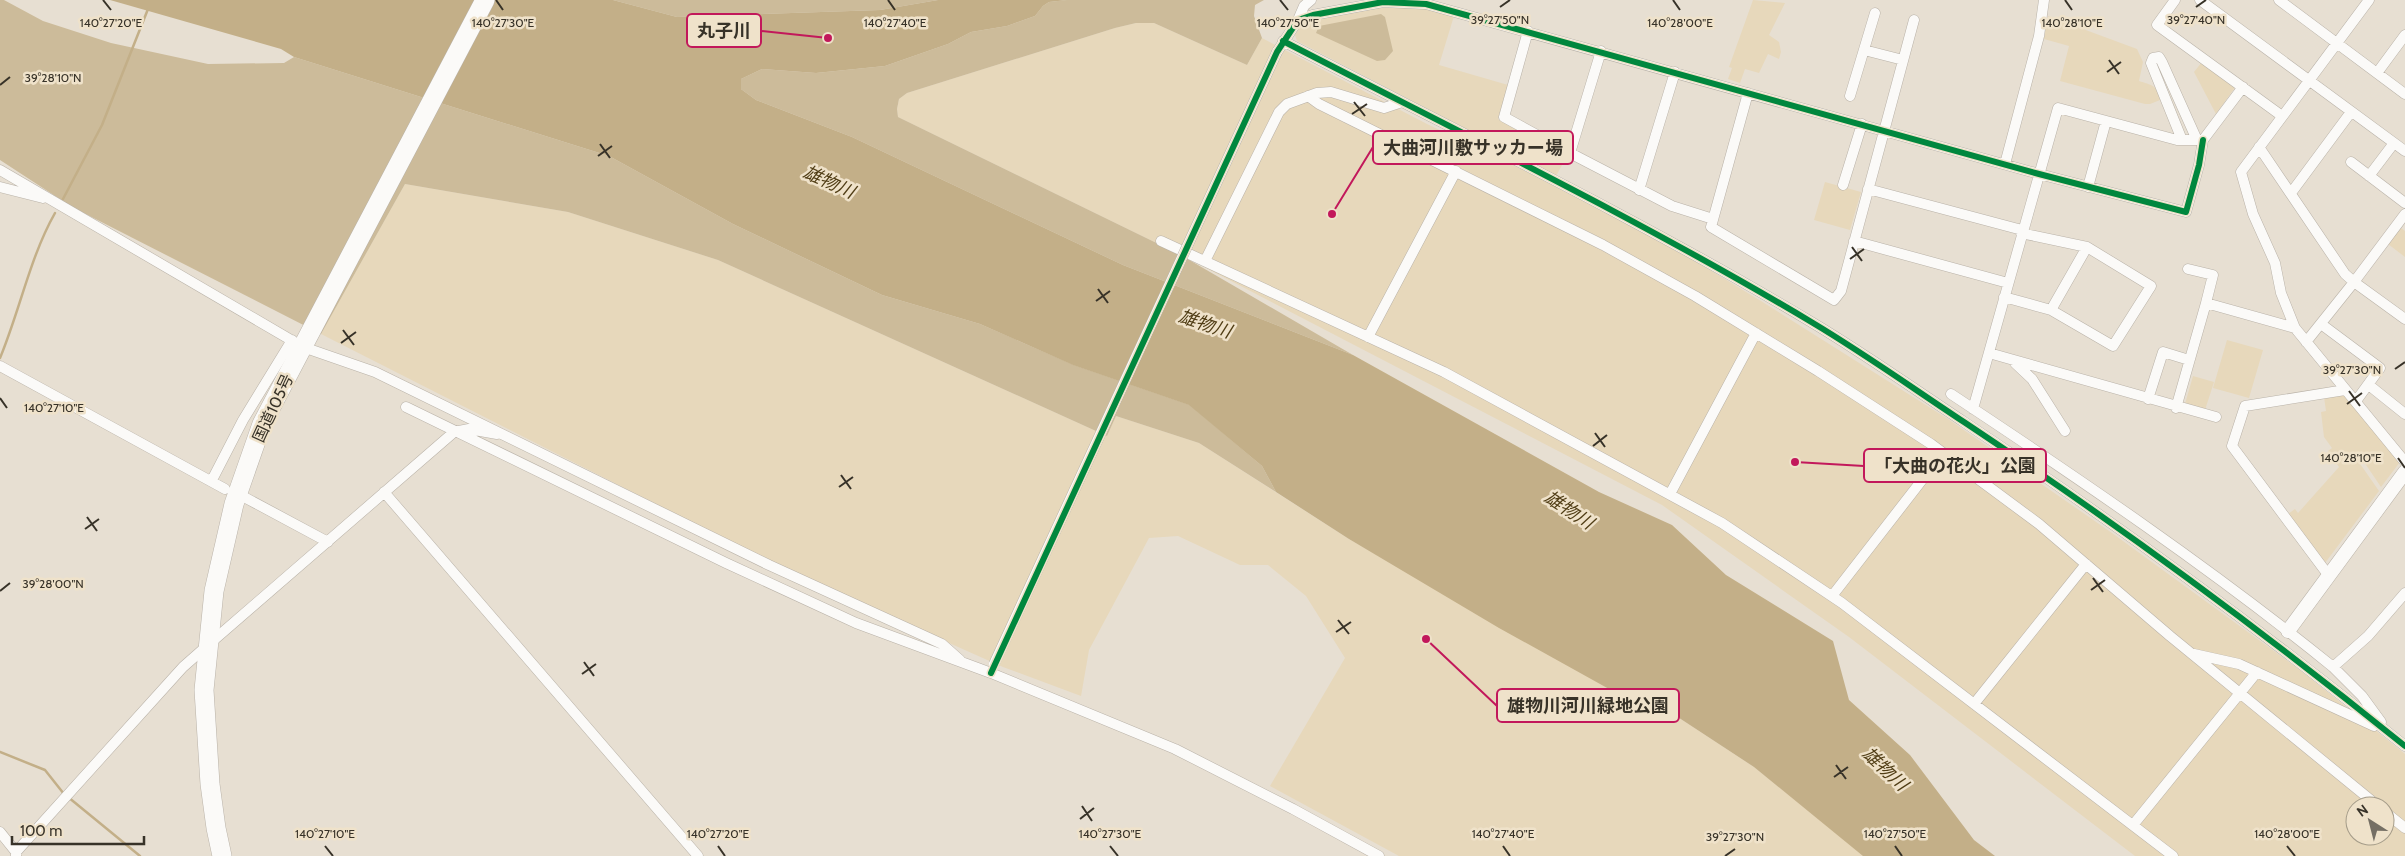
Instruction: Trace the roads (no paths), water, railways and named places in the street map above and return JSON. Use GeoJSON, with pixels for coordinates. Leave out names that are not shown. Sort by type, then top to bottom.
{"type":"FeatureCollection","features":[{"type":"Feature","properties":{"kind":"highway","name":"国道105号"},"geometry":{"type":"LineString","coordinates":[[222,856],[216,828],[207,746],[204,690],[214,591],[234,504],[262,424],[297,343],[312,328],[485,0]]}},
{"type":"Feature","properties":{"kind":"street"},"geometry":{"type":"LineString","coordinates":[[992,668],[1277,52],[1298,20],[1304,6],[1311,0]]}},
{"type":"Feature","properties":{"kind":"street"},"geometry":{"type":"LineString","coordinates":[[2005,164],[2039,36],[2044,0]]}},
{"type":"Feature","properties":{"kind":"street"},"geometry":{"type":"LineString","coordinates":[[2175,0],[2157,24],[2282,116]]}},
{"type":"Feature","properties":{"kind":"street"},"geometry":{"type":"LineString","coordinates":[[2200,0],[2405,151]]}},
{"type":"Feature","properties":{"kind":"street"},"geometry":{"type":"LineString","coordinates":[[2279,0],[2405,94]]}},
{"type":"Feature","properties":{"kind":"street"},"geometry":{"type":"LineString","coordinates":[[2369,0],[2241,172],[2254,214],[2275,263],[2281,293],[2295,328],[2405,462]]}},
{"type":"Feature","properties":{"kind":"street"},"geometry":{"type":"LineString","coordinates":[[1298,20],[1313,15],[1383,2],[1399,1],[1426,4],[1602,51],[2039,174],[2186,212],[2199,165],[2200,140],[2159,57],[2153,58],[2150,63],[2182,140]]}},
{"type":"Feature","properties":{"kind":"street"},"geometry":{"type":"LineString","coordinates":[[1850,96],[1875,14]]}},
{"type":"Feature","properties":{"kind":"street"},"geometry":{"type":"LineString","coordinates":[[1748,93],[1711,228],[1834,300],[1841,291],[1914,20]]}},
{"type":"Feature","properties":{"kind":"street"},"geometry":{"type":"LineString","coordinates":[[1528,31],[1504,117],[1638,190],[1672,206],[1713,219]]}},
{"type":"Feature","properties":{"kind":"street"},"geometry":{"type":"LineString","coordinates":[[2377,73],[2405,35]]}},
{"type":"Feature","properties":{"kind":"street"},"geometry":{"type":"LineString","coordinates":[[1283,41],[1605,205],[1817,325],[2088,506],[2194,584],[2405,746]]}},
{"type":"Feature","properties":{"kind":"street"},"geometry":{"type":"LineString","coordinates":[[1864,50],[1903,60]]}},
{"type":"Feature","properties":{"kind":"street"},"geometry":{"type":"LineString","coordinates":[[1570,153],[1602,51]]}},
{"type":"Feature","properties":{"kind":"street"},"geometry":{"type":"LineString","coordinates":[[1638,190],[1675,72]]}},
{"type":"Feature","properties":{"kind":"street"},"geometry":{"type":"LineString","coordinates":[[2200,140],[2243,87]]}},
{"type":"Feature","properties":{"kind":"street"},"geometry":{"type":"LineString","coordinates":[[1205,262],[1279,112],[1287,104],[1317,93],[1331,92],[1384,108],[1402,102]]}},
{"type":"Feature","properties":{"kind":"street"},"geometry":{"type":"LineString","coordinates":[[1308,96],[1319,104],[1603,245],[1756,333],[1943,453],[2039,524],[2192,654],[2366,796]]}},
{"type":"Feature","properties":{"kind":"street"},"geometry":{"type":"LineString","coordinates":[[1973,408],[2058,108],[2182,140],[2200,140]]}},
{"type":"Feature","properties":{"kind":"street"},"geometry":{"type":"LineString","coordinates":[[2291,193],[2351,112]]}},
{"type":"Feature","properties":{"kind":"street"},"geometry":{"type":"LineString","coordinates":[[2088,187],[2106,121]]}},
{"type":"Feature","properties":{"kind":"street"},"geometry":{"type":"LineString","coordinates":[[1843,185],[1862,124]]}},
{"type":"Feature","properties":{"kind":"street"},"geometry":{"type":"LineString","coordinates":[[2369,176],[2394,143]]}},
{"type":"Feature","properties":{"kind":"street"},"geometry":{"type":"LineString","coordinates":[[2259,147],[2345,274],[2405,319]]}},
{"type":"Feature","properties":{"kind":"street"},"geometry":{"type":"LineString","coordinates":[[2351,162],[2405,203]]}},
{"type":"Feature","properties":{"kind":"street"},"geometry":{"type":"LineString","coordinates":[[0,170],[297,343],[375,372],[769,565],[942,644],[960,660]]}},
{"type":"Feature","properties":{"kind":"street"},"geometry":{"type":"LineString","coordinates":[[1368,337],[1456,171]]}},
{"type":"Feature","properties":{"kind":"street"},"geometry":{"type":"LineString","coordinates":[[0,187],[47,199]]}},
{"type":"Feature","properties":{"kind":"street"},"geometry":{"type":"LineString","coordinates":[[1868,189],[2022,232],[2087,247],[2151,286],[2113,346],[2051,310],[2004,297]]}},
{"type":"Feature","properties":{"kind":"street"},"geometry":{"type":"LineString","coordinates":[[2306,342],[2405,214]]}},
{"type":"Feature","properties":{"kind":"street"},"geometry":{"type":"LineString","coordinates":[[1161,241],[1452,376],[1722,523],[1832,596],[2173,856]]}},
{"type":"Feature","properties":{"kind":"street"},"geometry":{"type":"LineString","coordinates":[[1854,241],[2008,283]]}},
{"type":"Feature","properties":{"kind":"street"},"geometry":{"type":"LineString","coordinates":[[2051,310],[2087,247]]}},
{"type":"Feature","properties":{"kind":"street"},"geometry":{"type":"LineString","coordinates":[[2176,408],[2213,275],[2188,269]]}},
{"type":"Feature","properties":{"kind":"street"},"geometry":{"type":"LineString","coordinates":[[2206,303],[2295,328]]}},
{"type":"Feature","properties":{"kind":"street"},"geometry":{"type":"LineString","coordinates":[[2321,324],[2380,368],[2370,386],[2356,401]]}},
{"type":"Feature","properties":{"kind":"street"},"geometry":{"type":"LineString","coordinates":[[1670,494],[1756,333]]}},
{"type":"Feature","properties":{"kind":"street"},"geometry":{"type":"LineString","coordinates":[[212,480],[243,420],[297,343]]}},
{"type":"Feature","properties":{"kind":"street"},"geometry":{"type":"LineString","coordinates":[[2148,399],[2163,352],[2189,360]]}},
{"type":"Feature","properties":{"kind":"street"},"geometry":{"type":"LineString","coordinates":[[1988,353],[2176,408],[2216,417]]}},
{"type":"Feature","properties":{"kind":"street"},"geometry":{"type":"LineString","coordinates":[[2015,362],[2032,379],[2065,431]]}},
{"type":"Feature","properties":{"kind":"street"},"geometry":{"type":"LineString","coordinates":[[0,366],[212,480],[225,489]]}},
{"type":"Feature","properties":{"kind":"street"},"geometry":{"type":"LineString","coordinates":[[2370,386],[2405,414]]}},
{"type":"Feature","properties":{"kind":"street"},"geometry":{"type":"LineString","coordinates":[[2329,576],[2232,446],[2245,406],[2345,390]]}},
{"type":"Feature","properties":{"kind":"street"},"geometry":{"type":"LineString","coordinates":[[1950,394],[2124,512],[2288,631],[2333,667],[2362,696],[2389,733]]}},
{"type":"Feature","properties":{"kind":"street"},"geometry":{"type":"LineString","coordinates":[[406,407],[726,563],[856,623],[960,660],[992,668],[1175,749],[1294,809],[1379,856]]}},
{"type":"Feature","properties":{"kind":"street"},"geometry":{"type":"LineString","coordinates":[[0,832],[16,854],[183,668],[454,432],[469,429],[493,435],[501,434]]}},
{"type":"Feature","properties":{"kind":"street"},"geometry":{"type":"LineString","coordinates":[[1832,596],[1943,453]]}},
{"type":"Feature","properties":{"kind":"street"},"geometry":{"type":"LineString","coordinates":[[2288,631],[2405,472]]}},
{"type":"Feature","properties":{"kind":"street"},"geometry":{"type":"LineString","coordinates":[[384,492],[698,856]]}},
{"type":"Feature","properties":{"kind":"street"},"geometry":{"type":"LineString","coordinates":[[244,497],[328,542]]}},
{"type":"Feature","properties":{"kind":"street"},"geometry":{"type":"LineString","coordinates":[[1974,704],[2086,564]]}},
{"type":"Feature","properties":{"kind":"street"},"geometry":{"type":"LineString","coordinates":[[2333,667],[2368,636],[2392,605],[2405,593]]}},
{"type":"Feature","properties":{"kind":"street"},"geometry":{"type":"LineString","coordinates":[[2192,654],[2239,664],[2389,733]]}},
{"type":"Feature","properties":{"kind":"street"},"geometry":{"type":"LineString","coordinates":[[2133,825],[2257,672]]}},
{"type":"Feature","properties":{"kind":"street"},"geometry":{"type":"LineString","coordinates":[[2395,820],[2405,828]]}},
{"type":"Feature","properties":{"kind":"water","name":"雄物川"},"geometry":{"type":"Polygon","coordinates":[[[110,0],[613,0],[677,17],[880,10],[938,0],[1067,0],[1049,2],[1035,16],[1007,26],[971,32],[948,44],[885,66],[816,73],[762,69],[741,79],[741,89],[756,100],[852,137],[1123,265],[1353,355],[1599,492],[1672,525],[1726,575],[1833,641],[1849,700],[1910,755],[1974,840],[1995,856],[1863,856],[1754,767],[1664,708],[1627,699],[1499,628],[1349,539],[1276,492],[1262,466],[1189,405],[1073,365],[980,324],[882,295],[733,224],[609,156],[294,57],[281,49],[110,0]]]}},
{"type":"Feature","properties":{"kind":"waterway"},"geometry":{"type":"LineString","coordinates":[[63,199],[102,125],[148,9]]}},
{"type":"Feature","properties":{"kind":"waterway"},"geometry":{"type":"LineString","coordinates":[[0,358],[39,247],[55,213]]}},
{"type":"Feature","properties":{"kind":"waterway"},"geometry":{"type":"LineString","coordinates":[[0,752],[45,770],[64,794]]}},
{"type":"Feature","properties":{"kind":"waterway"},"geometry":{"type":"LineString","coordinates":[[68,797],[140,856]]}},
{"type":"Feature","properties":{"kind":"place","name":"丸子川"},"geometry":{"type":"Point","coordinates":[828,38]}},
{"type":"Feature","properties":{"kind":"place","name":"大曲河川敷サッカー場"},"geometry":{"type":"Point","coordinates":[1332,214]}},
{"type":"Feature","properties":{"kind":"place","name":"「大曲の花火」公園"},"geometry":{"type":"Point","coordinates":[1795,462]}},
{"type":"Feature","properties":{"kind":"place","name":"雄物川河川緑地公園"},"geometry":{"type":"Point","coordinates":[1426,639]}}]}
